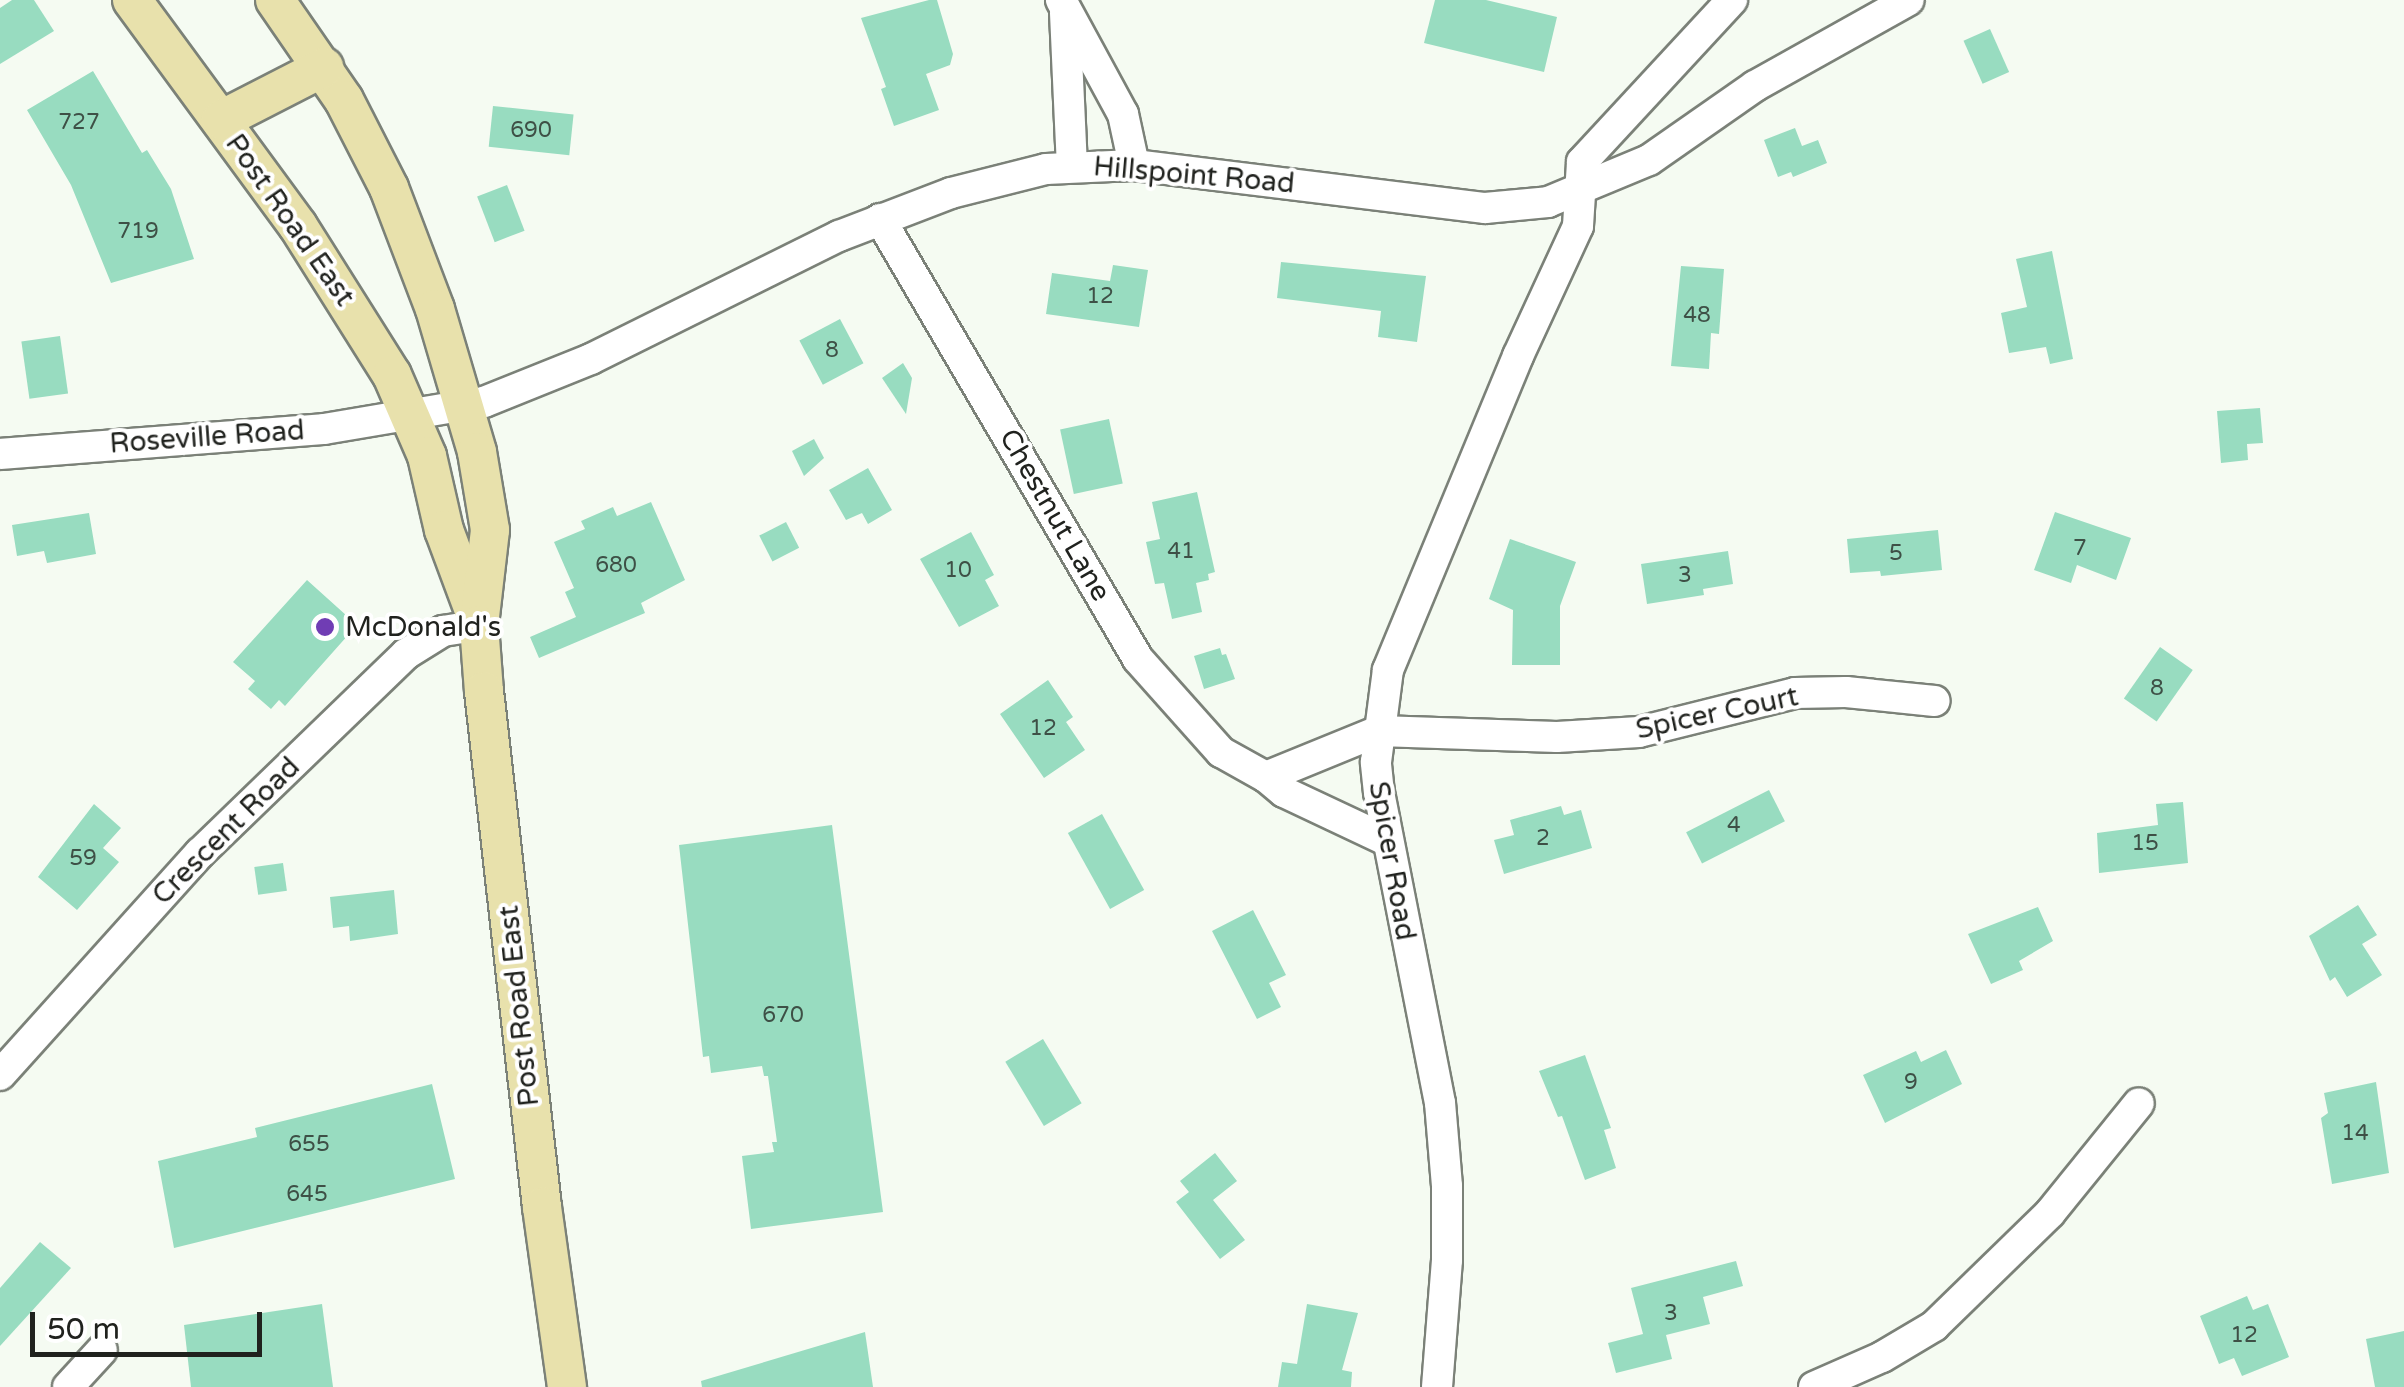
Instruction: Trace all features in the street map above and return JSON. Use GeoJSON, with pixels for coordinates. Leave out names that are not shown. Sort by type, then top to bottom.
{"type":"FeatureCollection","features":[{"type":"Feature","properties":{"kind":"main road","name":"Post Road East"},"geometry":{"type":"LineString","coordinates":[[132,0],[336,283],[413,417],[428,456],[444,530],[479,625]]}},
{"type":"Feature","properties":{"kind":"main road","name":"Post Road East"},"geometry":{"type":"LineString","coordinates":[[275,0],[324,67],[389,188],[466,406],[490,530],[479,625],[542,1207],[567,1387]]}},
{"type":"Feature","properties":{"kind":"main road"},"geometry":{"type":"LineString","coordinates":[[222,120],[324,67]]}},
{"type":"Feature","properties":{"kind":"street","name":"Spicer Road"},"geometry":{"type":"LineString","coordinates":[[1437,1387],[1447,1260],[1442,1131],[1384,840],[1376,762],[1388,670],[1518,356],[1578,226],[1582,162],[1732,0]]}},
{"type":"Feature","properties":{"kind":"street","name":"Hillspoint Road"},"geometry":{"type":"LineString","coordinates":[[413,417],[506,395],[591,359],[748,278],[880,220],[970,187],[1072,165],[1134,164],[1485,208],[1528,207],[1649,160],[1788,66],[1909,0]]}},
{"type":"Feature","properties":{"kind":"street"},"geometry":{"type":"LineString","coordinates":[[1063,3],[1122,114],[1134,164]]}},
{"type":"Feature","properties":{"kind":"street"},"geometry":{"type":"LineString","coordinates":[[1063,3],[1072,165]]}},
{"type":"Feature","properties":{"kind":"street","name":"Chestnut Lane"},"geometry":{"type":"LineString","coordinates":[[880,220],[1138,660],[1221,752],[1266,777],[1284,792],[1384,840]]}},
{"type":"Feature","properties":{"kind":"street","name":"Roseville Road"},"geometry":{"type":"LineString","coordinates":[[0,454],[324,429],[413,417]]}},
{"type":"Feature","properties":{"kind":"street","name":"Crescent Road"},"geometry":{"type":"LineString","coordinates":[[0,1075],[200,853],[406,654],[443,631],[479,625]]}},
{"type":"Feature","properties":{"kind":"street","name":"Spicer Court"},"geometry":{"type":"LineString","coordinates":[[1379,731],[1556,737],[1639,732],[1795,693],[1846,692],[1935,701]]}},
{"type":"Feature","properties":{"kind":"street"},"geometry":{"type":"LineString","coordinates":[[1266,777],[1379,731]]}},
{"type":"Feature","properties":{"kind":"street"},"geometry":{"type":"LineString","coordinates":[[1814,1387],[1882,1356],[1934,1326],[2050,1213],[2139,1104]]}},
{"type":"Feature","properties":{"kind":"street"},"geometry":{"type":"LineString","coordinates":[[68,1387],[102,1350]]}},
{"type":"Feature","properties":{"kind":"building"},"geometry":{"type":"Polygon","coordinates":[[[12,0],[34,0],[54,31],[0,64],[0,8],[12,0]]]}},
{"type":"Feature","properties":{"kind":"building"},"geometry":{"type":"Polygon","coordinates":[[[937,0],[953,54],[950,65],[926,74],[939,110],[894,126],[881,89],[886,87],[861,18],[937,0]]]}},
{"type":"Feature","properties":{"kind":"building"},"geometry":{"type":"Polygon","coordinates":[[[1435,0],[1486,0],[1557,17],[1544,72],[1424,43],[1435,0]]]}},
{"type":"Feature","properties":{"kind":"building"},"geometry":{"type":"Polygon","coordinates":[[[1990,29],[2009,72],[1983,84],[1964,41],[1990,29]]]}},
{"type":"Feature","properties":{"kind":"building"},"geometry":{"type":"Polygon","coordinates":[[[93,71],[142,153],[147,150],[171,189],[194,259],[111,283],[71,185],[27,110],[93,71]]]}},
{"type":"Feature","properties":{"kind":"building"},"geometry":{"type":"Polygon","coordinates":[[[493,106],[574,114],[569,155],[489,147],[493,106]]]}},
{"type":"Feature","properties":{"kind":"building"},"geometry":{"type":"Polygon","coordinates":[[[1795,128],[1802,146],[1818,140],[1827,163],[1793,177],[1791,172],[1778,177],[1764,140],[1795,128]]]}},
{"type":"Feature","properties":{"kind":"building"},"geometry":{"type":"Polygon","coordinates":[[[507,185],[525,231],[495,242],[477,196],[507,185]]]}},
{"type":"Feature","properties":{"kind":"building"},"geometry":{"type":"Polygon","coordinates":[[[2052,251],[2073,359],[2050,364],[2046,347],[2009,353],[2001,313],[2027,307],[2016,259],[2052,251]]]}},
{"type":"Feature","properties":{"kind":"building"},"geometry":{"type":"Polygon","coordinates":[[[1281,262],[1426,276],[1417,342],[1378,337],[1381,311],[1277,298],[1281,262]]]}},
{"type":"Feature","properties":{"kind":"building"},"geometry":{"type":"Polygon","coordinates":[[[1113,265],[1148,270],[1139,327],[1046,314],[1052,273],[1110,281],[1113,265]]]}},
{"type":"Feature","properties":{"kind":"building"},"geometry":{"type":"Polygon","coordinates":[[[1681,266],[1724,269],[1719,334],[1711,333],[1709,369],[1671,366],[1681,266]]]}},
{"type":"Feature","properties":{"kind":"building"},"geometry":{"type":"Polygon","coordinates":[[[840,319],[863,363],[823,385],[799,341],[840,319]]]}},
{"type":"Feature","properties":{"kind":"building"},"geometry":{"type":"Polygon","coordinates":[[[60,336],[68,393],[29,399],[21,341],[60,336]]]}},
{"type":"Feature","properties":{"kind":"building"},"geometry":{"type":"Polygon","coordinates":[[[903,363],[912,378],[906,414],[882,378],[903,363]]]}},
{"type":"Feature","properties":{"kind":"building"},"geometry":{"type":"Polygon","coordinates":[[[2260,408],[2263,443],[2247,444],[2248,460],[2221,463],[2217,411],[2260,408]]]}},
{"type":"Feature","properties":{"kind":"building"},"geometry":{"type":"Polygon","coordinates":[[[1109,419],[1123,484],[1074,494],[1060,429],[1109,419]]]}},
{"type":"Feature","properties":{"kind":"building"},"geometry":{"type":"Polygon","coordinates":[[[814,439],[824,458],[804,476],[792,451],[814,439]]]}},
{"type":"Feature","properties":{"kind":"building"},"geometry":{"type":"Polygon","coordinates":[[[868,468],[892,510],[868,524],[862,513],[846,520],[829,490],[868,468]]]}},
{"type":"Feature","properties":{"kind":"building"},"geometry":{"type":"Polygon","coordinates":[[[1197,492],[1215,572],[1208,574],[1209,580],[1196,583],[1202,612],[1172,619],[1164,583],[1155,584],[1146,542],[1160,539],[1152,502],[1197,492]]]}},
{"type":"Feature","properties":{"kind":"building"},"geometry":{"type":"Polygon","coordinates":[[[651,502],[685,580],[641,603],[645,613],[539,658],[530,637],[576,617],[565,592],[574,588],[554,542],[585,529],[581,521],[613,507],[617,516],[651,502]]]}},
{"type":"Feature","properties":{"kind":"building"},"geometry":{"type":"Polygon","coordinates":[[[2055,512],[2131,538],[2116,580],[2077,565],[2071,583],[2034,570],[2055,512]]]}},
{"type":"Feature","properties":{"kind":"building"},"geometry":{"type":"Polygon","coordinates":[[[89,513],[96,554],[47,563],[44,551],[17,556],[12,525],[89,513]]]}},
{"type":"Feature","properties":{"kind":"building"},"geometry":{"type":"Polygon","coordinates":[[[786,522],[799,548],[772,561],[759,536],[786,522]]]}},
{"type":"Feature","properties":{"kind":"building"},"geometry":{"type":"Polygon","coordinates":[[[1938,530],[1942,570],[1881,576],[1880,571],[1850,573],[1847,539],[1938,530]]]}},
{"type":"Feature","properties":{"kind":"building"},"geometry":{"type":"Polygon","coordinates":[[[971,532],[994,575],[985,580],[999,606],[959,627],[920,559],[971,532]]]}},
{"type":"Feature","properties":{"kind":"building"},"geometry":{"type":"Polygon","coordinates":[[[1510,539],[1576,562],[1560,606],[1560,665],[1512,665],[1513,610],[1489,599],[1510,539]]]}},
{"type":"Feature","properties":{"kind":"building"},"geometry":{"type":"Polygon","coordinates":[[[1728,551],[1733,584],[1703,589],[1704,595],[1647,604],[1641,564],[1728,551]]]}},
{"type":"Feature","properties":{"kind":"building"},"geometry":{"type":"Polygon","coordinates":[[[307,580],[357,625],[285,706],[279,700],[271,709],[248,689],[255,681],[233,662],[307,580]]]}},
{"type":"Feature","properties":{"kind":"building"},"geometry":{"type":"Polygon","coordinates":[[[2160,647],[2193,670],[2157,722],[2124,699],[2160,647]]]}},
{"type":"Feature","properties":{"kind":"building"},"geometry":{"type":"Polygon","coordinates":[[[1220,648],[1235,679],[1204,689],[1194,656],[1220,648]]]}},
{"type":"Feature","properties":{"kind":"building"},"geometry":{"type":"Polygon","coordinates":[[[1048,680],[1073,717],[1066,722],[1085,750],[1044,778],[1000,714],[1048,680]]]}},
{"type":"Feature","properties":{"kind":"building"},"geometry":{"type":"Polygon","coordinates":[[[1769,790],[1785,821],[1702,863],[1686,832],[1769,790]]]}},
{"type":"Feature","properties":{"kind":"building"},"geometry":{"type":"Polygon","coordinates":[[[2183,802],[2188,863],[2099,873],[2097,833],[2158,825],[2156,804],[2183,802]]]}},
{"type":"Feature","properties":{"kind":"building"},"geometry":{"type":"Polygon","coordinates":[[[94,804],[121,828],[103,848],[119,862],[77,910],[38,877],[94,804]]]}},
{"type":"Feature","properties":{"kind":"building"},"geometry":{"type":"Polygon","coordinates":[[[1561,806],[1564,815],[1581,810],[1592,848],[1504,874],[1494,840],[1514,835],[1510,820],[1561,806]]]}},
{"type":"Feature","properties":{"kind":"building"},"geometry":{"type":"Polygon","coordinates":[[[1102,814],[1144,890],[1110,909],[1068,833],[1102,814]]]}},
{"type":"Feature","properties":{"kind":"building"},"geometry":{"type":"Polygon","coordinates":[[[832,825],[883,1212],[751,1229],[742,1156],[774,1152],[772,1142],[777,1142],[768,1076],[764,1076],[762,1066],[711,1073],[709,1056],[703,1057],[679,845],[832,825]]]}},
{"type":"Feature","properties":{"kind":"building"},"geometry":{"type":"Polygon","coordinates":[[[283,863],[287,891],[258,895],[254,867],[283,863]]]}},
{"type":"Feature","properties":{"kind":"building"},"geometry":{"type":"Polygon","coordinates":[[[394,890],[398,934],[350,941],[349,926],[333,928],[330,897],[394,890]]]}},
{"type":"Feature","properties":{"kind":"building"},"geometry":{"type":"Polygon","coordinates":[[[2358,905],[2377,935],[2362,944],[2382,975],[2347,997],[2335,977],[2330,981],[2309,936],[2358,905]]]}},
{"type":"Feature","properties":{"kind":"building"},"geometry":{"type":"Polygon","coordinates":[[[2038,907],[2053,941],[2019,961],[2023,970],[1991,984],[1968,934],[2038,907]]]}},
{"type":"Feature","properties":{"kind":"building"},"geometry":{"type":"Polygon","coordinates":[[[1253,910],[1286,975],[1269,983],[1281,1007],[1257,1019],[1212,931],[1253,910]]]}},
{"type":"Feature","properties":{"kind":"building"},"geometry":{"type":"Polygon","coordinates":[[[1043,1039],[1082,1103],[1044,1126],[1005,1062],[1043,1039]]]}},
{"type":"Feature","properties":{"kind":"building"},"geometry":{"type":"Polygon","coordinates":[[[1946,1050],[1962,1084],[1885,1123],[1863,1075],[1916,1051],[1921,1062],[1946,1050]]]}},
{"type":"Feature","properties":{"kind":"building"},"geometry":{"type":"Polygon","coordinates":[[[1585,1055],[1611,1128],[1604,1130],[1616,1168],[1585,1180],[1562,1116],[1558,1117],[1539,1071],[1585,1055]]]}},
{"type":"Feature","properties":{"kind":"building"},"geometry":{"type":"Polygon","coordinates":[[[2376,1082],[2389,1173],[2332,1184],[2321,1118],[2328,1113],[2324,1093],[2376,1082]]]}},
{"type":"Feature","properties":{"kind":"building"},"geometry":{"type":"Polygon","coordinates":[[[432,1084],[455,1179],[174,1248],[158,1161],[257,1137],[255,1128],[432,1084]]]}},
{"type":"Feature","properties":{"kind":"building"},"geometry":{"type":"Polygon","coordinates":[[[1215,1153],[1237,1181],[1213,1200],[1245,1240],[1220,1259],[1176,1202],[1189,1192],[1180,1181],[1215,1153]]]}},
{"type":"Feature","properties":{"kind":"building"},"geometry":{"type":"Polygon","coordinates":[[[40,1242],[71,1268],[0,1346],[0,1288],[40,1242]]]}},
{"type":"Feature","properties":{"kind":"building"},"geometry":{"type":"Polygon","coordinates":[[[1736,1261],[1743,1286],[1703,1297],[1710,1324],[1666,1335],[1672,1359],[1616,1373],[1608,1343],[1643,1334],[1631,1288],[1736,1261]]]}},
{"type":"Feature","properties":{"kind":"building"},"geometry":{"type":"Polygon","coordinates":[[[2247,1296],[2253,1310],[2268,1304],[2289,1357],[2242,1376],[2234,1358],[2219,1364],[2200,1316],[2247,1296]]]}},
{"type":"Feature","properties":{"kind":"building"},"geometry":{"type":"Polygon","coordinates":[[[322,1304],[333,1387],[191,1387],[184,1325],[322,1304]]]}},
{"type":"Feature","properties":{"kind":"building"},"geometry":{"type":"Polygon","coordinates":[[[1307,1304],[1358,1313],[1342,1370],[1352,1372],[1351,1387],[1278,1387],[1282,1362],[1297,1364],[1307,1304]]]}},
{"type":"Feature","properties":{"kind":"building"},"geometry":{"type":"Polygon","coordinates":[[[2404,1331],[2404,1387],[2375,1387],[2366,1339],[2404,1331]]]}},
{"type":"Feature","properties":{"kind":"building"},"geometry":{"type":"Polygon","coordinates":[[[865,1332],[873,1387],[702,1387],[701,1381],[865,1332]]]}},
{"type":"Feature","properties":{"kind":"place","name":"McDonald's"},"geometry":{"type":"Point","coordinates":[325,627]}}]}
